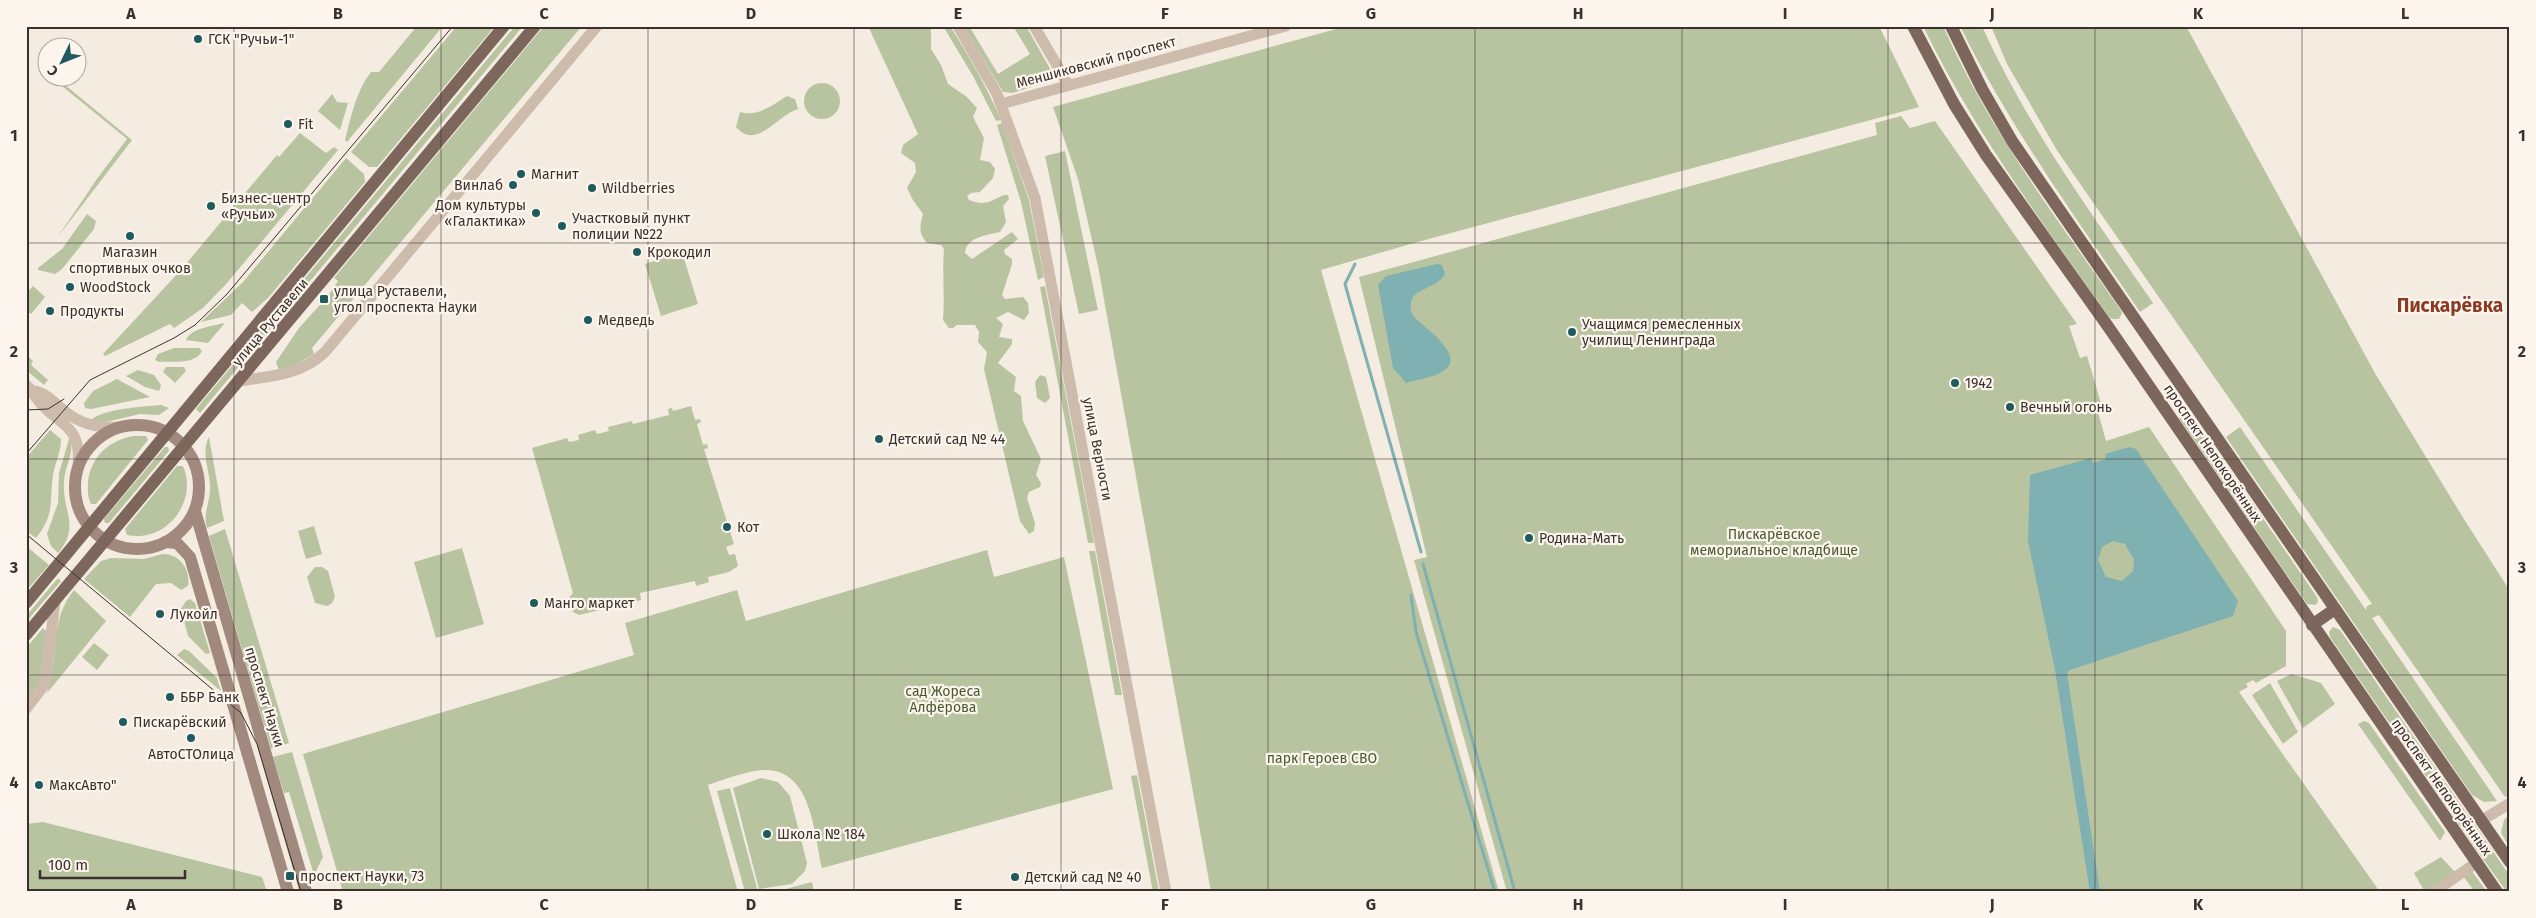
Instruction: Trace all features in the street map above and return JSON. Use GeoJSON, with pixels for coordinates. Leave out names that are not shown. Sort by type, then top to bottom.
{"type":"FeatureCollection","features":[{"type":"Feature","properties":{"kind":"main road","name":"улица Руставели"},"geometry":{"type":"LineString","coordinates":[[26,603],[504,26]]}},
{"type":"Feature","properties":{"kind":"main road","name":"улица Руставели"},"geometry":{"type":"LineString","coordinates":[[26,635],[535,26]]}},
{"type":"Feature","properties":{"kind":"main road","name":"проспект Непокорённых"},"geometry":{"type":"LineString","coordinates":[[1913,26],[1954,104],[1986,155],[2107,325],[2497,892]]}},
{"type":"Feature","properties":{"kind":"main road","name":"проспект Непокорённых"},"geometry":{"type":"LineString","coordinates":[[1951,26],[1982,89],[2012,141],[2510,862]]}},
{"type":"Feature","properties":{"kind":"main road","name":"проспект Науки"},"geometry":{"type":"LineString","coordinates":[[144,425],[167,432],[185,446],[194,461],[199,477],[199,494],[195,511],[183,529],[165,542],[151,547],[135,549],[120,546],[106,540],[89,526],[81,512],[76,497],[75,482],[78,467],[94,442],[120,427],[144,425]]}},
{"type":"Feature","properties":{"kind":"main road","name":"проспект Науки"},"geometry":{"type":"LineString","coordinates":[[195,511],[306,892]]}},
{"type":"Feature","properties":{"kind":"main road"},"geometry":{"type":"LineString","coordinates":[[165,542],[177,543],[190,557],[288,892]]}},
{"type":"Feature","properties":{"kind":"main road"},"geometry":{"type":"LineString","coordinates":[[2312,625],[2335,608]]}},
{"type":"Feature","properties":{"kind":"main road"},"geometry":{"type":"LineString","coordinates":[[210,630],[227,624]]}},
{"type":"Feature","properties":{"kind":"street"},"geometry":{"type":"LineString","coordinates":[[240,381],[290,374],[317,360],[597,26]]}},
{"type":"Feature","properties":{"kind":"street","name":"улица Верности"},"geometry":{"type":"LineString","coordinates":[[958,26],[1001,104],[1027,170],[1041,226],[1166,892]]}},
{"type":"Feature","properties":{"kind":"street"},"geometry":{"type":"LineString","coordinates":[[1034,26],[1068,84]]}},
{"type":"Feature","properties":{"kind":"street","name":"Меншиковский проспект"},"geometry":{"type":"LineString","coordinates":[[1001,104],[1068,84],[1286,26]]}},
{"type":"Feature","properties":{"kind":"street","name":"проспект Науки"},"geometry":{"type":"LineString","coordinates":[[30,388],[42,392],[68,414],[85,424],[120,427]]}},
{"type":"Feature","properties":{"kind":"street","name":"проспект Науки"},"geometry":{"type":"LineString","coordinates":[[30,388],[36,399],[71,430],[78,446],[78,467]]}},
{"type":"Feature","properties":{"kind":"street"},"geometry":{"type":"LineString","coordinates":[[26,709],[45,684],[55,600]]}},
{"type":"Feature","properties":{"kind":"street"},"geometry":{"type":"LineString","coordinates":[[2481,821],[2510,803]]}},
{"type":"Feature","properties":{"kind":"street"},"geometry":{"type":"LineString","coordinates":[[2434,892],[2476,863]]}},
{"type":"Feature","properties":{"kind":"green space"},"geometry":{"type":"Polygon","coordinates":[[[417,26],[443,26],[347,142],[345,140],[361,87],[371,72],[379,72],[417,26]]]}},
{"type":"Feature","properties":{"kind":"green space"},"geometry":{"type":"Polygon","coordinates":[[[457,26],[495,26],[377,167],[369,167],[351,152],[457,26]]]}},
{"type":"Feature","properties":{"kind":"green space"},"geometry":{"type":"Polygon","coordinates":[[[515,26],[523,26],[200,413],[196,409],[515,26]]]}},
{"type":"Feature","properties":{"kind":"green space"},"geometry":{"type":"Polygon","coordinates":[[[544,26],[582,26],[312,348],[314,354],[288,369],[279,370],[276,362],[299,328],[328,296],[338,281],[334,278],[544,26]]]}},
{"type":"Feature","properties":{"kind":"green space"},"geometry":{"type":"Polygon","coordinates":[[[868,26],[931,27],[931,49],[941,65],[948,84],[967,97],[977,108],[973,117],[984,138],[980,160],[990,162],[995,169],[993,178],[980,192],[971,193],[967,196],[969,200],[983,203],[1008,195],[1009,199],[1003,206],[1006,222],[1000,232],[973,240],[969,243],[965,253],[972,259],[1012,232],[1018,239],[1004,250],[1005,254],[1012,259],[1012,264],[1002,295],[1005,299],[1023,297],[1028,303],[1029,313],[1024,320],[1008,312],[996,318],[1003,324],[999,337],[1012,339],[1012,344],[998,363],[1016,377],[1014,391],[1021,396],[1023,421],[1041,459],[1036,475],[1041,483],[1040,487],[1029,492],[1027,498],[1035,523],[1034,531],[1029,534],[1020,521],[984,369],[987,352],[978,342],[979,332],[975,325],[957,325],[949,328],[943,320],[944,249],[941,245],[927,243],[922,236],[923,214],[907,188],[916,172],[915,163],[901,153],[903,145],[918,134],[868,26]]]}},
{"type":"Feature","properties":{"kind":"green space"},"geometry":{"type":"Polygon","coordinates":[[[943,26],[950,26],[957,37],[984,84],[1001,120],[996,121],[973,76],[943,26]]]}},
{"type":"Feature","properties":{"kind":"green space"},"geometry":{"type":"Polygon","coordinates":[[[964,26],[969,26],[998,74],[1030,54],[1013,26],[1026,26],[1053,74],[1052,80],[1013,93],[1003,92],[964,26]]]}},
{"type":"Feature","properties":{"kind":"green space","name":"парк Героев СВО"},"geometry":{"type":"Polygon","coordinates":[[[1347,26],[1879,26],[1919,107],[1414,243],[1321,270],[1499,892],[1211,892],[1098,266],[1078,179],[1053,107],[1347,26]]]}},
{"type":"Feature","properties":{"kind":"green space"},"geometry":{"type":"Polygon","coordinates":[[[1923,26],[1943,26],[1961,64],[2002,136],[2024,172],[2120,309],[2122,313],[2119,319],[2109,317],[2034,211],[1986,139],[1943,65],[1923,26]]]}},
{"type":"Feature","properties":{"kind":"green space"},"geometry":{"type":"Polygon","coordinates":[[[1960,26],[1982,26],[2019,99],[2040,134],[2153,303],[2140,312],[2022,137],[2000,101],[1960,26]]]}},
{"type":"Feature","properties":{"kind":"green space"},"geometry":{"type":"Polygon","coordinates":[[[1991,26],[2186,26],[2376,375],[2510,591],[2510,794],[2505,797],[2379,615],[2372,618],[2497,801],[2484,802],[2472,795],[2226,437],[2240,427],[2366,610],[2367,606],[2372,604],[2058,152],[2007,64],[1991,26]]]}},
{"type":"Feature","properties":{"kind":"green space"},"geometry":{"type":"Polygon","coordinates":[[[822,83],[829,84],[835,88],[839,94],[839,108],[835,114],[829,118],[822,119],[815,118],[809,114],[805,108],[804,101],[805,94],[809,88],[815,84],[822,83]]]}},
{"type":"Feature","properties":{"kind":"green space"},"geometry":{"type":"Polygon","coordinates":[[[64,88],[69,88],[132,140],[57,238],[99,176],[127,139],[64,88]]]}},
{"type":"Feature","properties":{"kind":"green space"},"geometry":{"type":"Polygon","coordinates":[[[332,94],[337,102],[348,103],[340,130],[318,111],[332,94]]]}},
{"type":"Feature","properties":{"kind":"green space"},"geometry":{"type":"Polygon","coordinates":[[[787,96],[795,99],[798,109],[790,112],[767,129],[752,135],[744,133],[736,127],[740,112],[759,112],[787,96]]]}},
{"type":"Feature","properties":{"kind":"green space","name":"Пискарёвское мемориальное кладбище"},"geometry":{"type":"Polygon","coordinates":[[[1901,116],[1910,128],[1935,121],[2077,324],[2069,326],[2080,358],[2087,356],[2103,410],[2098,412],[2106,441],[2149,427],[2286,631],[2286,666],[2256,683],[2253,680],[2246,684],[2248,687],[2239,692],[2380,892],[1507,892],[1414,560],[1427,557],[1359,277],[1877,135],[1875,123],[1901,116]]]}},
{"type":"Feature","properties":{"kind":"green space"},"geometry":{"type":"Polygon","coordinates":[[[1002,123],[1029,200],[1044,277],[1038,280],[1021,202],[997,125],[1002,123]]]}},
{"type":"Feature","properties":{"kind":"green space"},"geometry":{"type":"Polygon","coordinates":[[[300,133],[326,153],[334,147],[338,150],[227,283],[203,308],[174,328],[170,324],[105,356],[103,354],[180,271],[277,155],[279,157],[300,133]]]}},
{"type":"Feature","properties":{"kind":"green space"},"geometry":{"type":"Polygon","coordinates":[[[1065,151],[1098,310],[1079,314],[1045,156],[1065,151]]]}},
{"type":"Feature","properties":{"kind":"green space"},"geometry":{"type":"Polygon","coordinates":[[[346,158],[364,174],[365,182],[268,298],[252,312],[242,303],[231,315],[201,322],[243,282],[346,158]]]}},
{"type":"Feature","properties":{"kind":"green space"},"geometry":{"type":"Polygon","coordinates":[[[87,214],[96,221],[94,229],[62,269],[55,274],[38,270],[38,268],[62,249],[87,214]]]}},
{"type":"Feature","properties":{"kind":"green space"},"geometry":{"type":"Polygon","coordinates":[[[682,252],[698,304],[661,316],[645,264],[682,252]]]}},
{"type":"Feature","properties":{"kind":"green space"},"geometry":{"type":"Polygon","coordinates":[[[33,286],[45,297],[31,314],[26,311],[26,294],[33,286]]]}},
{"type":"Feature","properties":{"kind":"green space"},"geometry":{"type":"Polygon","coordinates":[[[1045,286],[1094,543],[1088,543],[1040,287],[1045,286]]]}},
{"type":"Feature","properties":{"kind":"green space"},"geometry":{"type":"Polygon","coordinates":[[[225,323],[208,343],[186,340],[197,330],[225,323]]]}},
{"type":"Feature","properties":{"kind":"green space"},"geometry":{"type":"Polygon","coordinates":[[[174,348],[199,348],[202,351],[199,355],[189,360],[159,362],[155,360],[158,354],[174,348]]]}},
{"type":"Feature","properties":{"kind":"green space"},"geometry":{"type":"Polygon","coordinates":[[[26,355],[33,361],[31,365],[48,380],[44,385],[26,370],[26,355]]]}},
{"type":"Feature","properties":{"kind":"green space"},"geometry":{"type":"Polygon","coordinates":[[[166,367],[184,367],[186,371],[175,383],[163,372],[166,367]]]}},
{"type":"Feature","properties":{"kind":"green space"},"geometry":{"type":"Polygon","coordinates":[[[138,370],[154,375],[161,385],[159,391],[145,387],[126,376],[138,370]]]}},
{"type":"Feature","properties":{"kind":"green space"},"geometry":{"type":"Polygon","coordinates":[[[1040,375],[1046,377],[1050,398],[1045,403],[1037,398],[1035,382],[1040,375]]]}},
{"type":"Feature","properties":{"kind":"green space"},"geometry":{"type":"Polygon","coordinates":[[[117,379],[150,397],[91,409],[85,408],[84,403],[93,391],[117,379]]]}},
{"type":"Feature","properties":{"kind":"green space"},"geometry":{"type":"Polygon","coordinates":[[[161,405],[169,408],[159,415],[140,414],[106,422],[89,421],[104,413],[161,405]]]}},
{"type":"Feature","properties":{"kind":"green space"},"geometry":{"type":"Polygon","coordinates":[[[691,406],[695,420],[700,419],[701,422],[697,424],[703,445],[707,444],[708,448],[704,449],[734,544],[726,547],[729,555],[735,554],[738,566],[729,572],[708,577],[709,582],[696,586],[695,581],[640,593],[641,600],[579,615],[573,612],[569,598],[573,593],[532,448],[567,438],[569,442],[579,440],[578,435],[595,430],[597,434],[609,431],[608,427],[632,421],[633,424],[669,415],[668,409],[672,408],[673,411],[691,406]]]}},
{"type":"Feature","properties":{"kind":"green space"},"geometry":{"type":"Polygon","coordinates":[[[2189,411],[2317,597],[2316,605],[2307,604],[2179,418],[2189,411]]]}},
{"type":"Feature","properties":{"kind":"green space"},"geometry":{"type":"Polygon","coordinates":[[[50,430],[61,439],[60,447],[52,480],[51,505],[43,529],[36,538],[26,531],[26,458],[50,430]]]}},
{"type":"Feature","properties":{"kind":"green space"},"geometry":{"type":"Polygon","coordinates":[[[70,436],[71,454],[64,482],[69,526],[65,543],[58,553],[51,546],[47,534],[58,503],[59,473],[70,436]]]}},
{"type":"Feature","properties":{"kind":"green space"},"geometry":{"type":"Polygon","coordinates":[[[133,436],[146,436],[148,440],[96,504],[91,504],[88,495],[88,481],[93,464],[103,451],[116,441],[133,436]]]}},
{"type":"Feature","properties":{"kind":"green space"},"geometry":{"type":"Polygon","coordinates":[[[209,437],[224,521],[207,528],[206,514],[210,483],[205,450],[209,437]]]}},
{"type":"Feature","properties":{"kind":"green space"},"geometry":{"type":"Polygon","coordinates":[[[165,447],[168,447],[169,451],[109,523],[105,523],[104,519],[165,447]]]}},
{"type":"Feature","properties":{"kind":"green space"},"geometry":{"type":"Polygon","coordinates":[[[177,466],[184,468],[187,482],[186,495],[182,507],[175,518],[165,527],[154,533],[141,536],[127,535],[125,529],[177,466]]]}},
{"type":"Feature","properties":{"kind":"green space"},"geometry":{"type":"Polygon","coordinates":[[[314,526],[322,554],[306,559],[298,531],[314,526]]]}},
{"type":"Feature","properties":{"kind":"green space"},"geometry":{"type":"Polygon","coordinates":[[[225,529],[289,743],[271,749],[209,536],[225,529]]]}},
{"type":"Feature","properties":{"kind":"green space"},"geometry":{"type":"Polygon","coordinates":[[[26,546],[49,565],[26,591],[26,546]]]}},
{"type":"Feature","properties":{"kind":"green space"},"geometry":{"type":"Polygon","coordinates":[[[462,548],[484,624],[436,638],[414,562],[462,548]]]}},
{"type":"Feature","properties":{"kind":"green space","name":"сад Жореса Алфёрова"},"geometry":{"type":"Polygon","coordinates":[[[987,550],[994,577],[1064,557],[1113,789],[822,868],[813,822],[802,792],[793,780],[781,773],[759,770],[708,785],[738,892],[343,892],[303,754],[634,655],[625,623],[737,590],[746,621],[987,550]]]}},
{"type":"Feature","properties":{"kind":"green space"},"geometry":{"type":"Polygon","coordinates":[[[1089,551],[1095,551],[1122,695],[1115,695],[1089,551]]]}},
{"type":"Feature","properties":{"kind":"green space"},"geometry":{"type":"Polygon","coordinates":[[[162,554],[174,556],[182,563],[188,574],[188,586],[181,590],[171,583],[156,584],[130,617],[84,579],[101,561],[111,558],[144,559],[162,554]]]}},
{"type":"Feature","properties":{"kind":"green space"},"geometry":{"type":"Polygon","coordinates":[[[315,567],[322,567],[328,571],[335,597],[332,603],[327,606],[315,603],[307,577],[315,567]]]}},
{"type":"Feature","properties":{"kind":"green space"},"geometry":{"type":"Polygon","coordinates":[[[58,578],[61,581],[26,622],[26,616],[58,578]]]}},
{"type":"Feature","properties":{"kind":"green space"},"geometry":{"type":"Polygon","coordinates":[[[74,590],[106,621],[47,693],[51,680],[61,614],[74,590]]]}},
{"type":"Feature","properties":{"kind":"green space"},"geometry":{"type":"Polygon","coordinates":[[[190,599],[195,603],[210,653],[206,654],[188,636],[181,609],[186,601],[190,599]]]}},
{"type":"Feature","properties":{"kind":"green space"},"geometry":{"type":"Polygon","coordinates":[[[2333,627],[2340,630],[2510,876],[2510,892],[2507,892],[2483,859],[2330,637],[2329,632],[2333,627]]]}},
{"type":"Feature","properties":{"kind":"green space"},"geometry":{"type":"Polygon","coordinates":[[[43,628],[46,631],[40,684],[26,702],[26,648],[43,628]]]}},
{"type":"Feature","properties":{"kind":"green space"},"geometry":{"type":"Polygon","coordinates":[[[94,643],[109,655],[97,670],[82,657],[94,643]]]}},
{"type":"Feature","properties":{"kind":"green space"},"geometry":{"type":"Polygon","coordinates":[[[184,649],[189,651],[217,678],[221,691],[177,655],[184,649]]]}},
{"type":"Feature","properties":{"kind":"green space"},"geometry":{"type":"Polygon","coordinates":[[[2292,674],[2321,683],[2335,704],[2303,728],[2277,681],[2292,674]]]}},
{"type":"Feature","properties":{"kind":"green space"},"geometry":{"type":"Polygon","coordinates":[[[2270,683],[2298,732],[2283,744],[2252,695],[2270,683]]]}},
{"type":"Feature","properties":{"kind":"green space"},"geometry":{"type":"Polygon","coordinates":[[[2364,721],[2369,723],[2445,832],[2440,841],[2358,724],[2364,721]]]}},
{"type":"Feature","properties":{"kind":"green space"},"geometry":{"type":"Polygon","coordinates":[[[292,752],[323,857],[314,875],[289,792],[284,793],[273,757],[292,752]]]}},
{"type":"Feature","properties":{"kind":"green space"},"geometry":{"type":"Polygon","coordinates":[[[1137,775],[1159,892],[1153,892],[1131,776],[1137,775]]]}},
{"type":"Feature","properties":{"kind":"green space"},"geometry":{"type":"Polygon","coordinates":[[[761,778],[778,782],[790,796],[807,863],[805,871],[792,884],[759,889],[733,788],[761,778]]]}},
{"type":"Feature","properties":{"kind":"green space"},"geometry":{"type":"Polygon","coordinates":[[[730,788],[758,892],[745,892],[717,791],[730,788]]]}},
{"type":"Feature","properties":{"kind":"green space"},"geometry":{"type":"Polygon","coordinates":[[[2508,816],[2510,819],[2510,848],[2501,833],[2504,820],[2508,816]]]}},
{"type":"Feature","properties":{"kind":"green space"},"geometry":{"type":"Polygon","coordinates":[[[43,822],[262,877],[267,892],[26,892],[26,824],[43,822]]]}},
{"type":"Feature","properties":{"kind":"green space"},"geometry":{"type":"Polygon","coordinates":[[[2441,857],[2455,872],[2425,892],[2414,873],[2441,857]]]}},
{"type":"Feature","properties":{"kind":"green space"},"geometry":{"type":"Polygon","coordinates":[[[2471,870],[2487,892],[2475,892],[2463,876],[2471,870]]]}},
{"type":"Feature","properties":{"kind":"green space"},"geometry":{"type":"Polygon","coordinates":[[[812,882],[814,892],[778,892],[778,891],[812,882]]]}},
{"type":"Feature","properties":{"kind":"water"},"geometry":{"type":"Polygon","coordinates":[[[1437,264],[1442,265],[1445,274],[1436,283],[1413,297],[1411,308],[1414,317],[1433,333],[1446,348],[1450,356],[1450,363],[1442,372],[1406,383],[1393,368],[1378,285],[1386,276],[1437,264]]]}},
{"type":"Feature","properties":{"kind":"water"},"geometry":{"type":"Polygon","coordinates":[[[2129,447],[2136,449],[2238,601],[2233,616],[2070,670],[2067,673],[2100,892],[2090,892],[2055,670],[2028,541],[2030,475],[2091,458],[2093,463],[2106,459],[2105,454],[2129,447]],[[2113,541],[2102,547],[2098,560],[2106,577],[2122,581],[2133,571],[2134,560],[2125,544],[2113,541]]]}},
{"type":"Feature","properties":{"kind":"waterway"},"geometry":{"type":"LineString","coordinates":[[1355,264],[1345,284],[1421,552]]}},
{"type":"Feature","properties":{"kind":"waterway"},"geometry":{"type":"LineString","coordinates":[[1423,564],[1515,892]]}},
{"type":"Feature","properties":{"kind":"waterway"},"geometry":{"type":"LineString","coordinates":[[1411,595],[1416,632],[1495,892]]}},
{"type":"Feature","properties":{"kind":"tram line"},"geometry":{"type":"LineString","coordinates":[[26,454],[90,380],[174,338],[195,325],[227,294],[453,26]]}},
{"type":"Feature","properties":{"kind":"tram line"},"geometry":{"type":"LineString","coordinates":[[26,410],[48,409],[64,399]]}},
{"type":"Feature","properties":{"kind":"tram line"},"geometry":{"type":"LineString","coordinates":[[26,426],[26,444]]}},
{"type":"Feature","properties":{"kind":"tram line"},"geometry":{"type":"LineString","coordinates":[[26,534],[241,713],[257,744],[301,892]]}},
{"type":"Feature","properties":{"kind":"place","name":"ГСК \"Ручьи-1\""},"geometry":{"type":"Point","coordinates":[198,39]}},
{"type":"Feature","properties":{"kind":"place","name":"Fit"},"geometry":{"type":"Point","coordinates":[288,124]}},
{"type":"Feature","properties":{"kind":"place","name":"Магнит"},"geometry":{"type":"Point","coordinates":[521,174]}},
{"type":"Feature","properties":{"kind":"place","name":"Винлаб"},"geometry":{"type":"Point","coordinates":[513,185]}},
{"type":"Feature","properties":{"kind":"place","name":"Wildberries"},"geometry":{"type":"Point","coordinates":[592,188]}},
{"type":"Feature","properties":{"kind":"place","name":"Бизнес-центр «Ручьи»"},"geometry":{"type":"Point","coordinates":[211,206]}},
{"type":"Feature","properties":{"kind":"place","name":"Дом культуры «Галактика»"},"geometry":{"type":"Point","coordinates":[536,213]}},
{"type":"Feature","properties":{"kind":"place","name":"Участковый пункт полиции №22"},"geometry":{"type":"Point","coordinates":[562,226]}},
{"type":"Feature","properties":{"kind":"place","name":"Магазин спортивных очков"},"geometry":{"type":"Point","coordinates":[130,236]}},
{"type":"Feature","properties":{"kind":"place","name":"Крокодил"},"geometry":{"type":"Point","coordinates":[637,252]}},
{"type":"Feature","properties":{"kind":"place","name":"WoodStock"},"geometry":{"type":"Point","coordinates":[70,287]}},
{"type":"Feature","properties":{"kind":"place","name":"улица Руставели, угол проспекта Науки"},"geometry":{"type":"Point","coordinates":[324,299]}},
{"type":"Feature","properties":{"kind":"place","name":"Продукты"},"geometry":{"type":"Point","coordinates":[50,311]}},
{"type":"Feature","properties":{"kind":"place","name":"Медведь"},"geometry":{"type":"Point","coordinates":[588,320]}},
{"type":"Feature","properties":{"kind":"place","name":"Учащимся ремесленных училищ Ленинграда"},"geometry":{"type":"Point","coordinates":[1572,332]}},
{"type":"Feature","properties":{"kind":"place","name":"1942"},"geometry":{"type":"Point","coordinates":[1955,383]}},
{"type":"Feature","properties":{"kind":"place","name":"Вечный огонь"},"geometry":{"type":"Point","coordinates":[2010,407]}},
{"type":"Feature","properties":{"kind":"place","name":"Детский сад № 44"},"geometry":{"type":"Point","coordinates":[879,439]}},
{"type":"Feature","properties":{"kind":"place","name":"Кот"},"geometry":{"type":"Point","coordinates":[727,527]}},
{"type":"Feature","properties":{"kind":"place","name":"Родина-Мать"},"geometry":{"type":"Point","coordinates":[1529,538]}},
{"type":"Feature","properties":{"kind":"place","name":"Манго маркет"},"geometry":{"type":"Point","coordinates":[534,603]}},
{"type":"Feature","properties":{"kind":"place","name":"Лукойл"},"geometry":{"type":"Point","coordinates":[160,614]}},
{"type":"Feature","properties":{"kind":"place","name":"ББР Банк"},"geometry":{"type":"Point","coordinates":[170,697]}},
{"type":"Feature","properties":{"kind":"place","name":"Пискарёвский"},"geometry":{"type":"Point","coordinates":[123,722]}},
{"type":"Feature","properties":{"kind":"place","name":"АвтоСТОлица"},"geometry":{"type":"Point","coordinates":[191,738]}},
{"type":"Feature","properties":{"kind":"place","name":"МаксАвто\""},"geometry":{"type":"Point","coordinates":[39,785]}},
{"type":"Feature","properties":{"kind":"place","name":"Школа № 184"},"geometry":{"type":"Point","coordinates":[767,834]}},
{"type":"Feature","properties":{"kind":"place","name":"проспект Науки, 73"},"geometry":{"type":"Point","coordinates":[290,876]}},
{"type":"Feature","properties":{"kind":"place","name":"Детский сад № 40"},"geometry":{"type":"Point","coordinates":[1015,877]}},
{"type":"Feature","properties":{"kind":"district","name":"Пискарёвка"},"geometry":{"type":"Point","coordinates":[2450,305]}}]}
